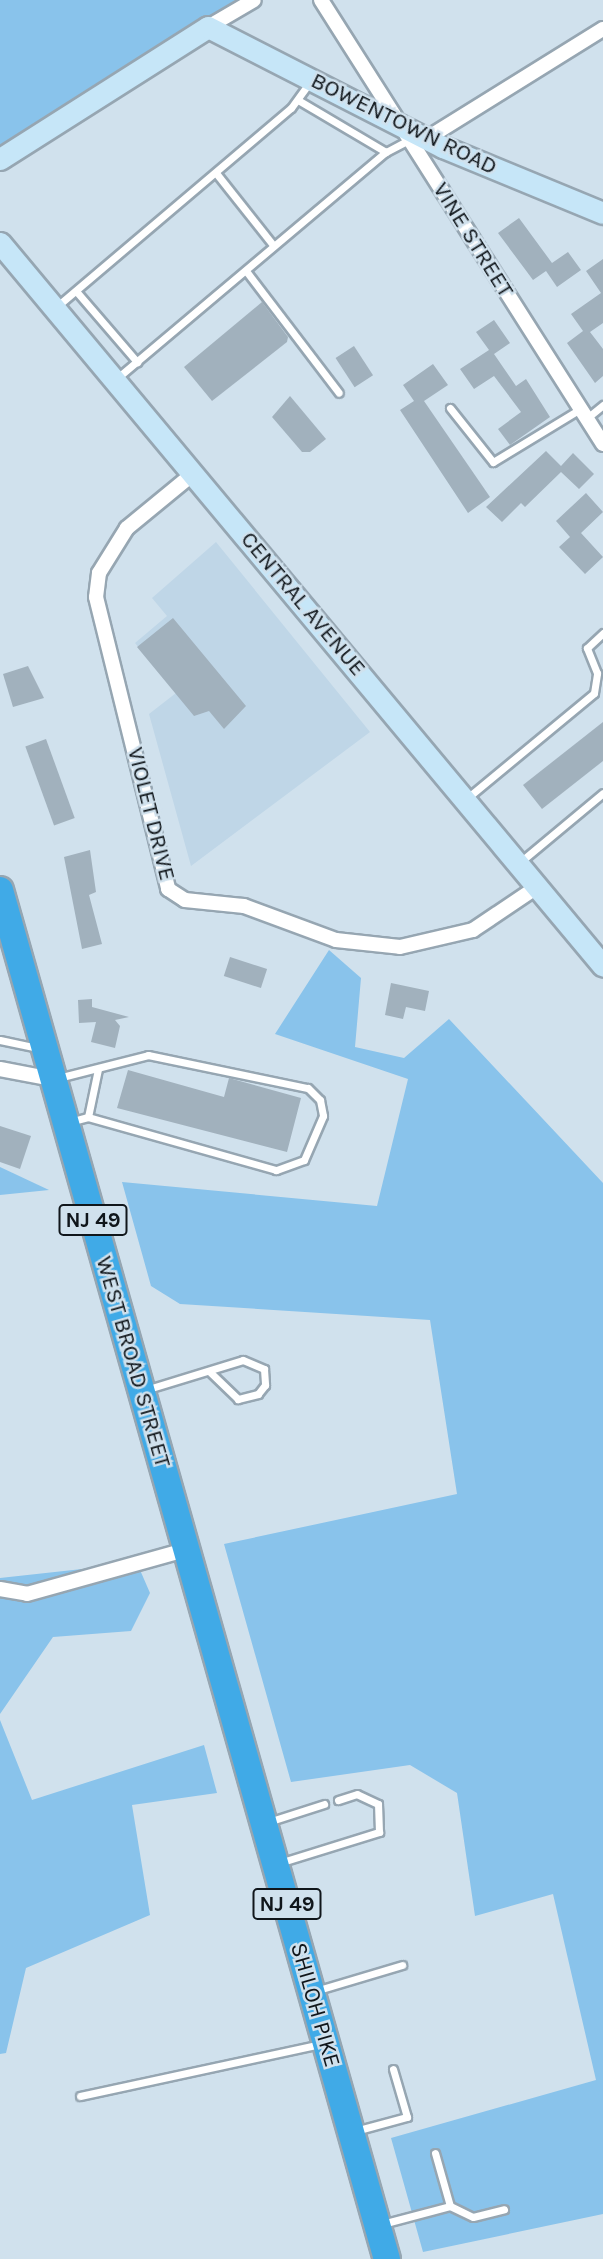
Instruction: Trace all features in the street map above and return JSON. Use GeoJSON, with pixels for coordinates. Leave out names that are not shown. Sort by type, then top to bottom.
{"type":"FeatureCollection","features":[{"type":"Feature","properties":{"kind":"highway","name":"WEST BROAD STREET"},"geometry":{"type":"LineString","coordinates":[[0,890],[53,1079],[77,1120],[141,1391],[185,1550]]}},
{"type":"Feature","properties":{"kind":"highway","name":"SHILOH PIKE"},"geometry":{"type":"LineString","coordinates":[[185,1550],[386,2259]]}},
{"type":"Feature","properties":{"kind":"main road","name":"BOWENTOWN ROAD"},"geometry":{"type":"LineString","coordinates":[[208,27],[412,135],[603,213]]}},
{"type":"Feature","properties":{"kind":"main road"},"geometry":{"type":"LineString","coordinates":[[0,159],[208,27]]}},
{"type":"Feature","properties":{"kind":"main road","name":"CENTRAL AVENUE"},"geometry":{"type":"LineString","coordinates":[[0,243],[603,966]]}},
{"type":"Feature","properties":{"kind":"street"},"geometry":{"type":"LineString","coordinates":[[208,27],[254,0]]}},
{"type":"Feature","properties":{"kind":"street","name":"VINE STREET"},"geometry":{"type":"LineString","coordinates":[[321,0],[412,135],[603,444]]}},
{"type":"Feature","properties":{"kind":"street"},"geometry":{"type":"LineString","coordinates":[[412,135],[603,29]]}},
{"type":"Feature","properties":{"kind":"street","name":"VIOLET DRIVE"},"geometry":{"type":"LineString","coordinates":[[194,473],[127,528],[99,573],[96,597],[168,889],[186,900],[253,909],[335,940],[400,947],[473,930],[537,887]]}},
{"type":"Feature","properties":{"kind":"street"},"geometry":{"type":"LineString","coordinates":[[0,1069],[53,1079]]}},
{"type":"Feature","properties":{"kind":"street"},"geometry":{"type":"LineString","coordinates":[[0,1588],[27,1594],[185,1550]]}},
{"type":"Feature","properties":{"kind":"lane"},"geometry":{"type":"LineString","coordinates":[[55,308],[216,173],[298,100],[311,80]]}},
{"type":"Feature","properties":{"kind":"lane"},"geometry":{"type":"LineString","coordinates":[[298,100],[386,152]]}},
{"type":"Feature","properties":{"kind":"lane"},"geometry":{"type":"LineString","coordinates":[[115,380],[246,271],[273,245],[386,152],[412,135]]}},
{"type":"Feature","properties":{"kind":"lane"},"geometry":{"type":"LineString","coordinates":[[216,173],[273,245]]}},
{"type":"Feature","properties":{"kind":"lane"},"geometry":{"type":"LineString","coordinates":[[246,271],[339,393]]}},
{"type":"Feature","properties":{"kind":"lane"},"geometry":{"type":"LineString","coordinates":[[76,291],[136,362]]}},
{"type":"Feature","properties":{"kind":"lane"},"geometry":{"type":"LineString","coordinates":[[450,408],[492,463],[603,405]]}},
{"type":"Feature","properties":{"kind":"lane"},"geometry":{"type":"LineString","coordinates":[[465,799],[594,693],[597,673],[587,648],[603,633]]}},
{"type":"Feature","properties":{"kind":"lane"},"geometry":{"type":"LineString","coordinates":[[519,864],[603,793]]}},
{"type":"Feature","properties":{"kind":"lane"},"geometry":{"type":"LineString","coordinates":[[0,1040],[45,1050]]}},
{"type":"Feature","properties":{"kind":"lane"},"geometry":{"type":"LineString","coordinates":[[53,1079],[148,1055],[308,1088],[320,1100],[321,1129],[304,1160],[276,1170],[77,1120],[98,1069]]}},
{"type":"Feature","properties":{"kind":"lane"},"geometry":{"type":"LineString","coordinates":[[141,1391],[249,1360],[264,1369],[265,1385],[258,1394],[238,1399],[210,1372]]}},
{"type":"Feature","properties":{"kind":"lane"},"geometry":{"type":"LineString","coordinates":[[275,1864],[379,1832],[378,1804],[357,1794],[338,1800]]}},
{"type":"Feature","properties":{"kind":"lane"},"geometry":{"type":"LineString","coordinates":[[264,1823],[324,1804]]}},
{"type":"Feature","properties":{"kind":"lane"},"geometry":{"type":"LineString","coordinates":[[311,1992],[402,1965]]}},
{"type":"Feature","properties":{"kind":"lane"},"geometry":{"type":"LineString","coordinates":[[80,2096],[326,2043]]}},
{"type":"Feature","properties":{"kind":"lane"},"geometry":{"type":"LineString","coordinates":[[351,2132],[407,2117],[393,2069]]}},
{"type":"Feature","properties":{"kind":"lane"},"geometry":{"type":"LineString","coordinates":[[435,2153],[450,2206]]}},
{"type":"Feature","properties":{"kind":"lane"},"geometry":{"type":"LineString","coordinates":[[377,2225],[450,2206],[473,2217],[504,2209]]}},
{"type":"Feature","properties":{"kind":"shaded area"},"geometry":{"type":"Polygon","coordinates":[[[0,0],[254,0],[0,159],[0,0]]]}},
{"type":"Feature","properties":{"kind":"shaded area"},"geometry":{"type":"Polygon","coordinates":[[[216,542],[370,732],[191,866],[149,714],[176,693],[135,643],[167,616],[152,598],[216,542]]]}},
{"type":"Feature","properties":{"kind":"shaded area"},"geometry":{"type":"Polygon","coordinates":[[[329,950],[361,978],[355,1047],[404,1058],[449,1019],[603,1183],[603,2214],[423,2252],[391,2138],[596,2080],[553,1894],[475,1916],[457,1793],[410,1765],[291,1782],[224,1544],[457,1494],[430,1320],[180,1304],[151,1286],[122,1182],[377,1206],[408,1079],[275,1034],[329,950]]]}},
{"type":"Feature","properties":{"kind":"shaded area"},"geometry":{"type":"Polygon","coordinates":[[[0,1167],[49,1190],[0,1195],[0,1167]]]}},
{"type":"Feature","properties":{"kind":"shaded area"},"geometry":{"type":"Polygon","coordinates":[[[137,1563],[150,1593],[131,1631],[53,1637],[0,1714],[0,1578],[137,1563]]]}},
{"type":"Feature","properties":{"kind":"shaded area"},"geometry":{"type":"Polygon","coordinates":[[[0,1720],[32,1800],[204,1745],[217,1793],[132,1805],[150,1915],[26,1968],[6,2053],[0,2054],[0,1720]]]}},
{"type":"Feature","properties":{"kind":"building"},"geometry":{"type":"Polygon","coordinates":[[[519,218],[552,263],[568,252],[581,270],[557,287],[546,271],[533,280],[498,233],[519,218]]]}},
{"type":"Feature","properties":{"kind":"building"},"geometry":{"type":"Polygon","coordinates":[[[603,259],[603,323],[590,332],[603,349],[603,376],[595,383],[567,343],[583,331],[571,314],[601,293],[586,271],[603,259]]]}},
{"type":"Feature","properties":{"kind":"building"},"geometry":{"type":"Polygon","coordinates":[[[262,302],[288,337],[287,342],[212,401],[184,367],[262,302]]]}},
{"type":"Feature","properties":{"kind":"building"},"geometry":{"type":"Polygon","coordinates":[[[494,320],[510,343],[494,354],[516,386],[526,379],[550,417],[510,445],[498,429],[521,412],[494,376],[474,389],[460,369],[489,350],[476,332],[494,320]]]}},
{"type":"Feature","properties":{"kind":"building"},"geometry":{"type":"Polygon","coordinates":[[[354,346],[373,375],[355,387],[336,358],[354,346]]]}},
{"type":"Feature","properties":{"kind":"building"},"geometry":{"type":"Polygon","coordinates":[[[433,364],[448,385],[424,401],[490,497],[468,513],[400,410],[414,401],[403,385],[433,364]]]}},
{"type":"Feature","properties":{"kind":"building"},"geometry":{"type":"Polygon","coordinates":[[[290,396],[326,439],[310,452],[302,452],[272,417],[290,396]]]}},
{"type":"Feature","properties":{"kind":"building"},"geometry":{"type":"Polygon","coordinates":[[[546,451],[561,466],[573,453],[594,474],[579,489],[561,472],[525,507],[521,503],[502,522],[486,507],[546,451]]]}},
{"type":"Feature","properties":{"kind":"building"},"geometry":{"type":"Polygon","coordinates":[[[586,493],[603,512],[581,533],[603,557],[585,574],[559,547],[570,537],[556,521],[586,493]]]}},
{"type":"Feature","properties":{"kind":"building"},"geometry":{"type":"Polygon","coordinates":[[[173,618],[246,706],[224,729],[209,711],[194,716],[137,647],[173,618]]]}},
{"type":"Feature","properties":{"kind":"building"},"geometry":{"type":"Polygon","coordinates":[[[28,666],[44,698],[13,707],[3,674],[28,666]]]}},
{"type":"Feature","properties":{"kind":"building"},"geometry":{"type":"Polygon","coordinates":[[[603,722],[603,761],[542,809],[523,785],[603,722]]]}},
{"type":"Feature","properties":{"kind":"building"},"geometry":{"type":"Polygon","coordinates":[[[46,739],[75,818],[54,825],[25,747],[46,739]]]}},
{"type":"Feature","properties":{"kind":"building"},"geometry":{"type":"Polygon","coordinates":[[[90,850],[96,892],[89,895],[102,944],[82,949],[64,857],[90,850]]]}},
{"type":"Feature","properties":{"kind":"building"},"geometry":{"type":"Polygon","coordinates":[[[230,957],[267,969],[261,988],[224,976],[230,957]]]}},
{"type":"Feature","properties":{"kind":"building"},"geometry":{"type":"Polygon","coordinates":[[[391,983],[429,991],[425,1011],[406,1007],[403,1019],[385,1015],[391,983]]]}},
{"type":"Feature","properties":{"kind":"building"},"geometry":{"type":"Polygon","coordinates":[[[92,999],[92,1007],[129,1017],[115,1020],[120,1026],[115,1048],[91,1042],[96,1022],[79,1023],[78,1000],[92,999]]]}},
{"type":"Feature","properties":{"kind":"building"},"geometry":{"type":"Polygon","coordinates":[[[128,1070],[224,1097],[229,1078],[301,1098],[287,1152],[117,1108],[128,1070]]]}},
{"type":"Feature","properties":{"kind":"building"},"geometry":{"type":"Polygon","coordinates":[[[0,1126],[31,1136],[20,1169],[0,1162],[0,1126]]]}}]}
